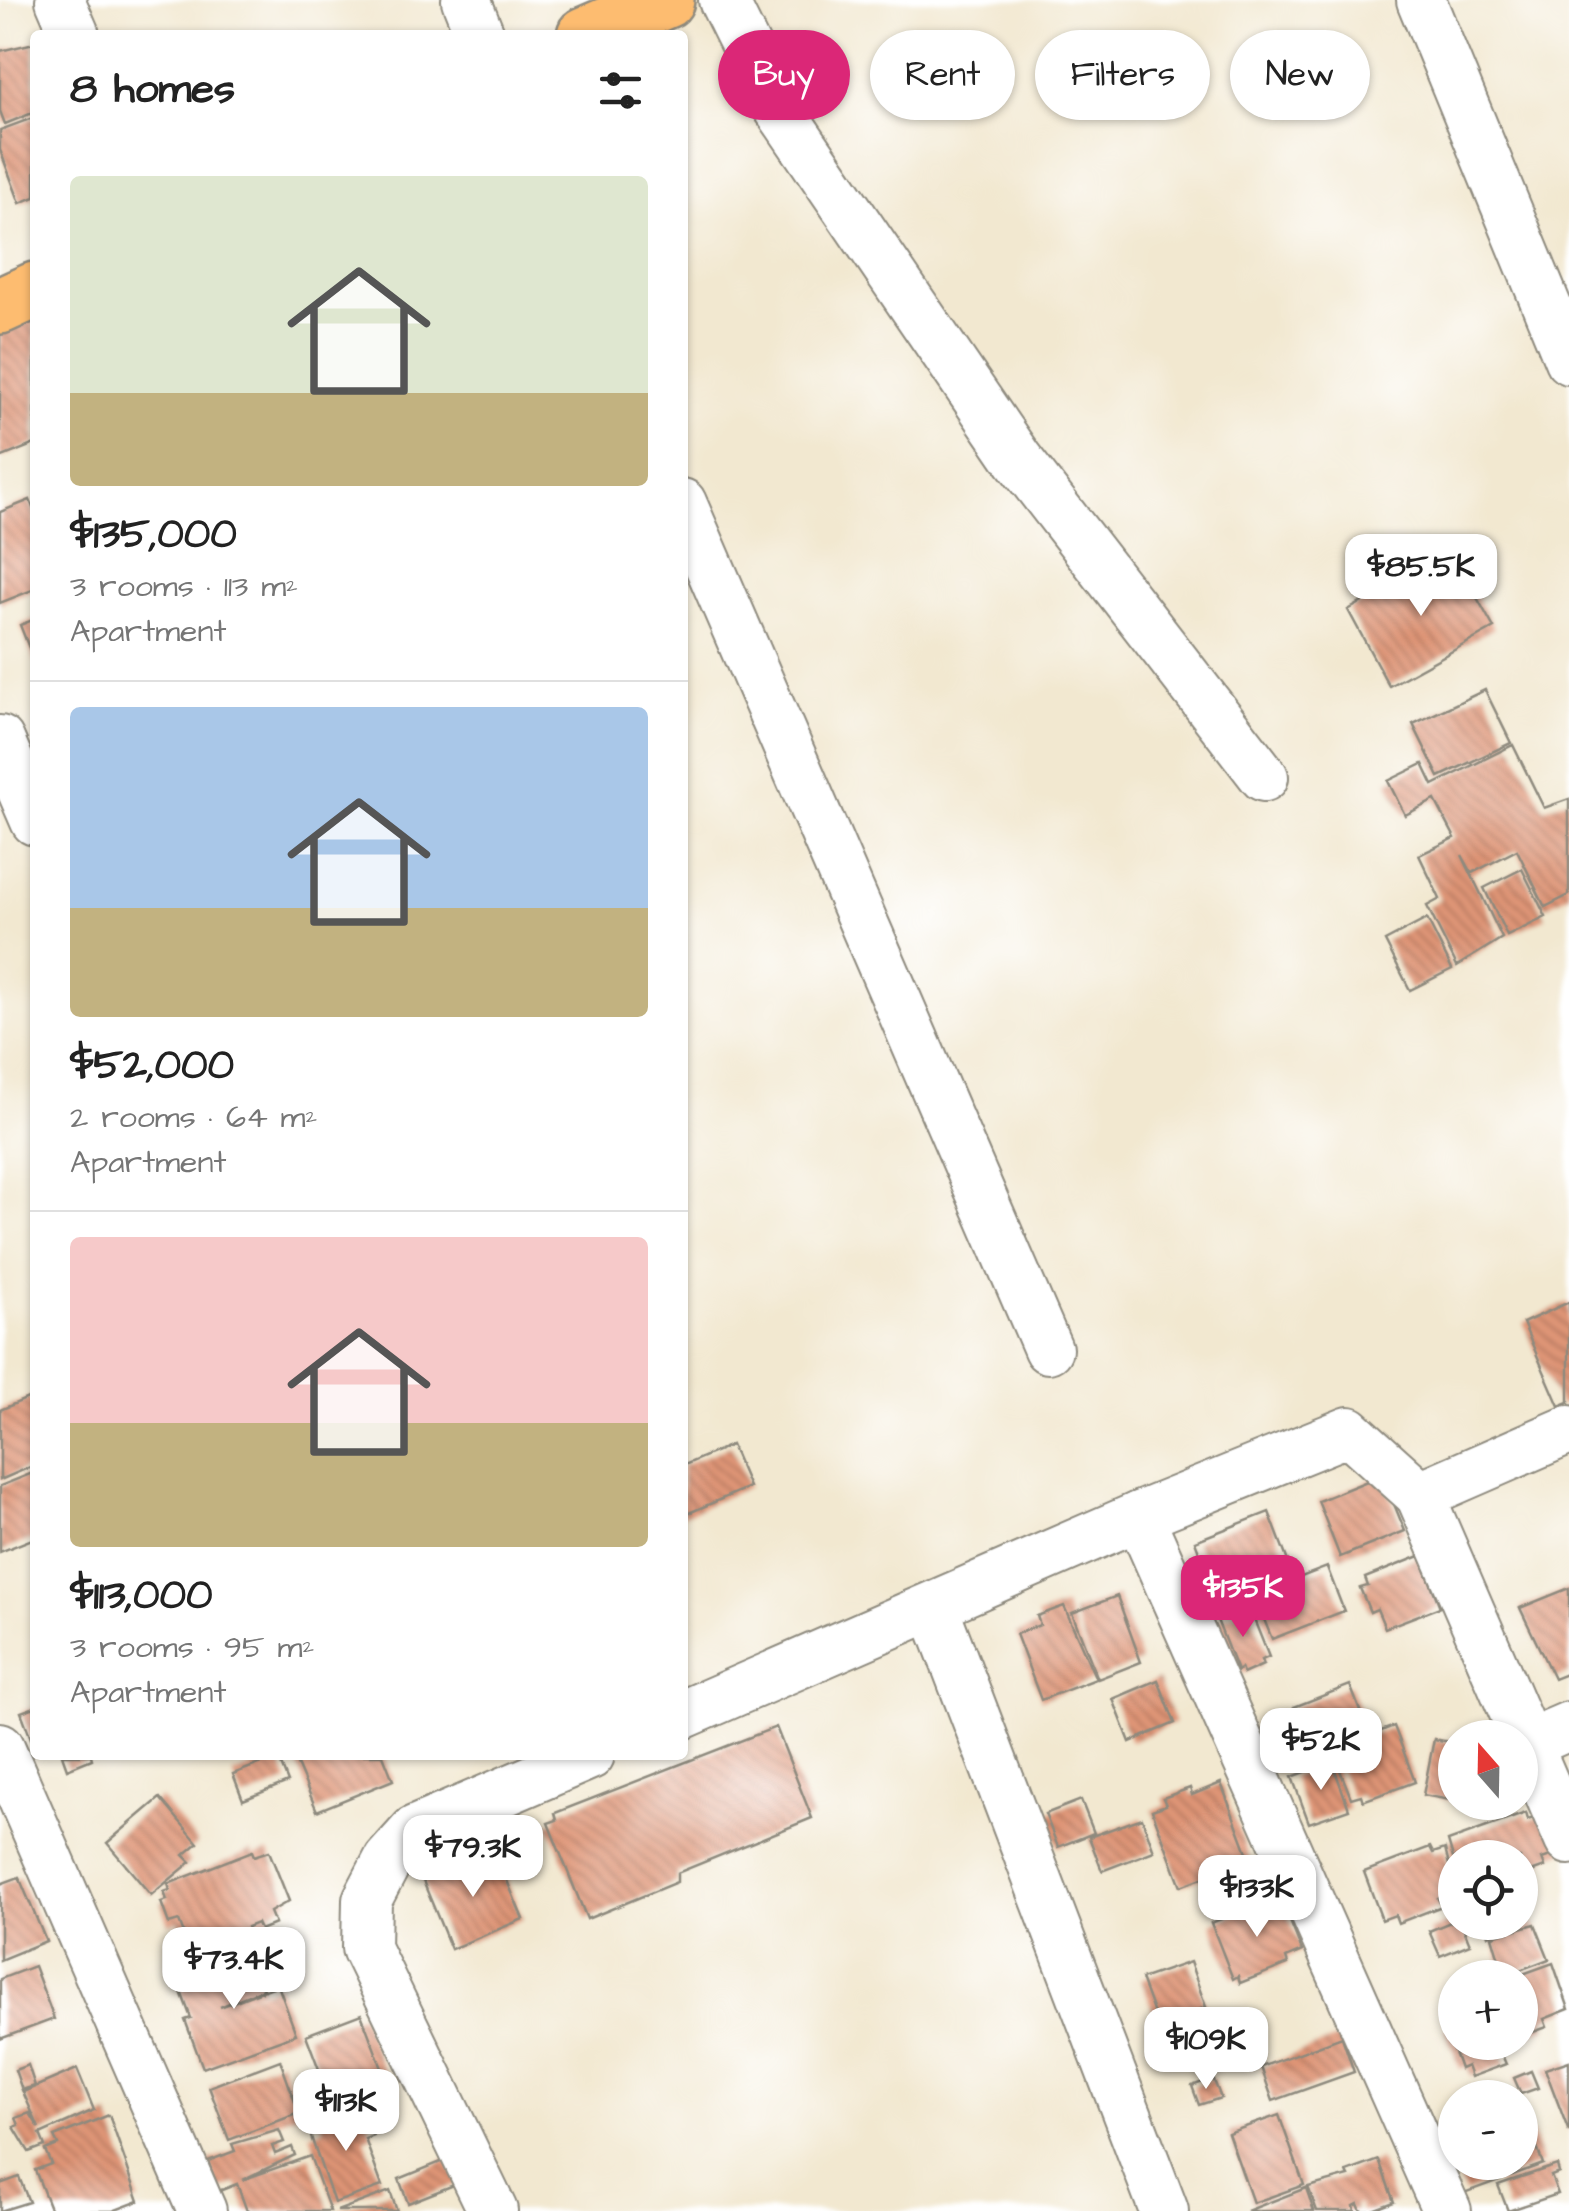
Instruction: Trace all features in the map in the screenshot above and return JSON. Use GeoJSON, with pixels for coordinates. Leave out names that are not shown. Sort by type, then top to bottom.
{"type":"FeatureCollection","features":[{"type":"Feature","properties":{"kind":"main road"},"geometry":{"type":"LineString","coordinates":[[597,30],[666,0]]}},
{"type":"Feature","properties":{"kind":"main road"},"geometry":{"type":"LineString","coordinates":[[0,306],[30,292]]}},
{"type":"Feature","properties":{"kind":"street"},"geometry":{"type":"LineString","coordinates":[[60,0],[73,30]]}},
{"type":"Feature","properties":{"kind":"street"},"geometry":{"type":"LineString","coordinates":[[466,0],[478,30]]}},
{"type":"Feature","properties":{"kind":"street"},"geometry":{"type":"LineString","coordinates":[[722,0],[772,98],[1018,459],[1264,778]]}},
{"type":"Feature","properties":{"kind":"street"},"geometry":{"type":"LineString","coordinates":[[1421,0],[1569,360]]}},
{"type":"Feature","properties":{"kind":"street"},"geometry":{"type":"LineString","coordinates":[[688,518],[1048,1349]]}},
{"type":"Feature","properties":{"kind":"street"},"geometry":{"type":"LineString","coordinates":[[0,740],[30,809]]}},
{"type":"Feature","properties":{"kind":"street"},"geometry":{"type":"LineString","coordinates":[[1420,1494],[1569,1430]]}},
{"type":"Feature","properties":{"kind":"street"},"geometry":{"type":"LineString","coordinates":[[688,1713],[1139,1516],[1349,1431],[1420,1494],[1514,1720]]}},
{"type":"Feature","properties":{"kind":"street"},"geometry":{"type":"LineString","coordinates":[[1139,1516],[1447,2211]]}},
{"type":"Feature","properties":{"kind":"street"},"geometry":{"type":"LineString","coordinates":[[934,1608],[1164,2211]]}},
{"type":"Feature","properties":{"kind":"street"},"geometry":{"type":"LineString","coordinates":[[1538,1740],[1569,1726]]}},
{"type":"Feature","properties":{"kind":"street"},"geometry":{"type":"LineString","coordinates":[[0,1747],[202,2211]]}},
{"type":"Feature","properties":{"kind":"street"},"geometry":{"type":"LineString","coordinates":[[492,2211],[366,1948],[367,1900],[388,1860],[415,1830],[578,1760]]}},
{"type":"Feature","properties":{"kind":"street"},"geometry":{"type":"LineString","coordinates":[[1538,1774],[1569,1840]]}},
{"type":"Feature","properties":{"kind":"building"},"geometry":{"type":"Polygon","coordinates":[[[30,44],[30,114],[5,124],[0,111],[0,51],[30,44]]]}},
{"type":"Feature","properties":{"kind":"building"},"geometry":{"type":"Polygon","coordinates":[[[30,119],[30,199],[20,203],[0,150],[0,130],[30,119]]]}},
{"type":"Feature","properties":{"kind":"building"},"geometry":{"type":"Polygon","coordinates":[[[30,302],[30,446],[0,458],[0,315],[30,302]]]}},
{"type":"Feature","properties":{"kind":"building"},"geometry":{"type":"Polygon","coordinates":[[[30,500],[30,591],[0,603],[0,512],[30,500]]]}},
{"type":"Feature","properties":{"kind":"building"},"geometry":{"type":"Polygon","coordinates":[[[1452,553],[1494,628],[1389,686],[1348,610],[1452,553]]]}},
{"type":"Feature","properties":{"kind":"building"},"geometry":{"type":"Polygon","coordinates":[[[30,621],[30,650],[20,625],[30,621]]]}},
{"type":"Feature","properties":{"kind":"building"},"geometry":{"type":"Polygon","coordinates":[[[1485,690],[1511,743],[1439,777],[1413,724],[1485,690]]]}},
{"type":"Feature","properties":{"kind":"building"},"geometry":{"type":"Polygon","coordinates":[[[1513,745],[1544,808],[1569,799],[1569,895],[1545,907],[1517,850],[1472,873],[1462,855],[1502,938],[1457,966],[1427,906],[1440,899],[1419,855],[1455,838],[1435,800],[1405,815],[1388,781],[1423,764],[1433,785],[1513,745]]]}},
{"type":"Feature","properties":{"kind":"building"},"geometry":{"type":"Polygon","coordinates":[[[1522,869],[1546,917],[1507,936],[1484,888],[1522,869]]]}},
{"type":"Feature","properties":{"kind":"building"},"geometry":{"type":"Polygon","coordinates":[[[1427,919],[1452,969],[1410,990],[1385,941],[1427,919]]]}},
{"type":"Feature","properties":{"kind":"building"},"geometry":{"type":"Polygon","coordinates":[[[1569,1302],[1569,1402],[1559,1406],[1523,1323],[1569,1302]]]}},
{"type":"Feature","properties":{"kind":"building"},"geometry":{"type":"Polygon","coordinates":[[[30,1397],[30,1467],[0,1480],[0,1410],[30,1397]]]}},
{"type":"Feature","properties":{"kind":"building"},"geometry":{"type":"Polygon","coordinates":[[[731,1445],[749,1487],[688,1513],[688,1463],[731,1445]]]}},
{"type":"Feature","properties":{"kind":"building"},"geometry":{"type":"Polygon","coordinates":[[[30,1474],[30,1540],[0,1552],[0,1486],[30,1474]]]}},
{"type":"Feature","properties":{"kind":"building"},"geometry":{"type":"Polygon","coordinates":[[[1382,1475],[1405,1531],[1340,1557],[1318,1501],[1382,1475]]]}},
{"type":"Feature","properties":{"kind":"building"},"geometry":{"type":"Polygon","coordinates":[[[1269,1512],[1294,1577],[1220,1606],[1195,1541],[1269,1512]]]}},
{"type":"Feature","properties":{"kind":"building"},"geometry":{"type":"Polygon","coordinates":[[[1420,1556],[1440,1607],[1385,1628],[1377,1609],[1370,1612],[1360,1588],[1368,1586],[1365,1578],[1420,1556]]]}},
{"type":"Feature","properties":{"kind":"building"},"geometry":{"type":"Polygon","coordinates":[[[1327,1567],[1344,1611],[1272,1639],[1254,1595],[1327,1567]]]}},
{"type":"Feature","properties":{"kind":"building"},"geometry":{"type":"Polygon","coordinates":[[[1569,1588],[1569,1673],[1554,1679],[1520,1608],[1569,1588]]]}},
{"type":"Feature","properties":{"kind":"building"},"geometry":{"type":"Polygon","coordinates":[[[1117,1596],[1141,1662],[1098,1679],[1072,1613],[1117,1596]]]}},
{"type":"Feature","properties":{"kind":"building"},"geometry":{"type":"Polygon","coordinates":[[[1064,1606],[1096,1679],[1041,1700],[1016,1634],[1040,1625],[1037,1616],[1064,1606]]]}},
{"type":"Feature","properties":{"kind":"building"},"geometry":{"type":"Polygon","coordinates":[[[1249,1607],[1269,1657],[1261,1660],[1263,1665],[1243,1674],[1241,1668],[1237,1671],[1217,1620],[1249,1607]]]}},
{"type":"Feature","properties":{"kind":"building"},"geometry":{"type":"Polygon","coordinates":[[[1158,1680],[1175,1723],[1130,1742],[1113,1699],[1158,1680]]]}},
{"type":"Feature","properties":{"kind":"building"},"geometry":{"type":"Polygon","coordinates":[[[1350,1685],[1368,1731],[1312,1752],[1294,1707],[1350,1685]]]}},
{"type":"Feature","properties":{"kind":"building"},"geometry":{"type":"Polygon","coordinates":[[[30,1709],[30,1736],[21,1712],[30,1709]]]}},
{"type":"Feature","properties":{"kind":"building"},"geometry":{"type":"Polygon","coordinates":[[[1394,1726],[1415,1782],[1363,1801],[1361,1795],[1351,1798],[1336,1760],[1348,1756],[1344,1745],[1394,1726]]]}},
{"type":"Feature","properties":{"kind":"building"},"geometry":{"type":"Polygon","coordinates":[[[776,1727],[812,1818],[677,1873],[677,1882],[587,1919],[548,1823],[557,1820],[555,1813],[776,1727]]]}},
{"type":"Feature","properties":{"kind":"building"},"geometry":{"type":"Polygon","coordinates":[[[1434,1739],[1438,1740],[1438,1798],[1423,1795],[1434,1739]]]}},
{"type":"Feature","properties":{"kind":"building"},"geometry":{"type":"Polygon","coordinates":[[[64,1760],[90,1760],[67,1769],[64,1760]]]}},
{"type":"Feature","properties":{"kind":"building"},"geometry":{"type":"Polygon","coordinates":[[[279,1760],[288,1782],[243,1800],[233,1774],[279,1760]]]}},
{"type":"Feature","properties":{"kind":"building"},"geometry":{"type":"Polygon","coordinates":[[[295,1760],[385,1760],[393,1780],[317,1811],[295,1760]]]}},
{"type":"Feature","properties":{"kind":"building"},"geometry":{"type":"Polygon","coordinates":[[[1332,1762],[1349,1809],[1309,1823],[1292,1777],[1332,1762]]]}},
{"type":"Feature","properties":{"kind":"building"},"geometry":{"type":"Polygon","coordinates":[[[1221,1783],[1250,1860],[1181,1886],[1152,1810],[1166,1805],[1163,1798],[1190,1788],[1192,1795],[1221,1783]]]}},
{"type":"Feature","properties":{"kind":"building"},"geometry":{"type":"Polygon","coordinates":[[[160,1798],[198,1843],[184,1855],[191,1862],[151,1895],[107,1843],[160,1798]]]}},
{"type":"Feature","properties":{"kind":"building"},"geometry":{"type":"Polygon","coordinates":[[[1081,1800],[1094,1833],[1058,1847],[1045,1814],[1081,1800]]]}},
{"type":"Feature","properties":{"kind":"building"},"geometry":{"type":"Polygon","coordinates":[[[1551,1812],[1565,1851],[1542,1859],[1545,1867],[1538,1870],[1538,1840],[1451,1840],[1506,1820],[1538,1820],[1551,1812]]]}},
{"type":"Feature","properties":{"kind":"building"},"geometry":{"type":"Polygon","coordinates":[[[1142,1818],[1154,1851],[1102,1871],[1089,1837],[1142,1818]]]}},
{"type":"Feature","properties":{"kind":"building"},"geometry":{"type":"Polygon","coordinates":[[[1430,1847],[1433,1853],[1438,1851],[1438,1908],[1398,1923],[1395,1915],[1382,1920],[1364,1872],[1430,1847]]]}},
{"type":"Feature","properties":{"kind":"building"},"geometry":{"type":"Polygon","coordinates":[[[252,1851],[254,1856],[269,1851],[289,1901],[270,1912],[275,1924],[260,1930],[257,1923],[247,1927],[249,1934],[236,1940],[242,1953],[198,1971],[179,1921],[169,1924],[161,1902],[167,1900],[164,1892],[170,1890],[168,1884],[252,1851]]]}},
{"type":"Feature","properties":{"kind":"building"},"geometry":{"type":"Polygon","coordinates":[[[495,1852],[523,1919],[451,1949],[423,1881],[495,1852]]]}},
{"type":"Feature","properties":{"kind":"building"},"geometry":{"type":"Polygon","coordinates":[[[19,1877],[46,1941],[0,1960],[0,1884],[19,1877]]]}},
{"type":"Feature","properties":{"kind":"building"},"geometry":{"type":"Polygon","coordinates":[[[1280,1896],[1302,1951],[1286,1958],[1288,1964],[1240,1983],[1238,1976],[1233,1979],[1211,1923],[1280,1896]]]}},
{"type":"Feature","properties":{"kind":"building"},"geometry":{"type":"Polygon","coordinates":[[[1438,1927],[1438,1940],[1468,1940],[1470,1944],[1440,1956],[1429,1931],[1438,1927]]]}},
{"type":"Feature","properties":{"kind":"building"},"geometry":{"type":"Polygon","coordinates":[[[1538,1932],[1549,1959],[1538,1963],[1538,1960],[1499,1960],[1493,1940],[1538,1940],[1538,1932]]]}},
{"type":"Feature","properties":{"kind":"building"},"geometry":{"type":"Polygon","coordinates":[[[251,1955],[263,1989],[220,2007],[278,1985],[296,2034],[203,2068],[185,2020],[191,2018],[180,1989],[195,1984],[192,1976],[251,1955]]]}},
{"type":"Feature","properties":{"kind":"building"},"geometry":{"type":"Polygon","coordinates":[[[1190,1962],[1206,2007],[1158,2025],[1141,1979],[1190,1962]]]}},
{"type":"Feature","properties":{"kind":"building"},"geometry":{"type":"Polygon","coordinates":[[[1553,1963],[1569,2009],[1544,2019],[1547,2027],[1538,2030],[1538,1968],[1553,1963]]]}},
{"type":"Feature","properties":{"kind":"building"},"geometry":{"type":"Polygon","coordinates":[[[34,1966],[54,2019],[0,2039],[0,1979],[34,1966]]]}},
{"type":"Feature","properties":{"kind":"building"},"geometry":{"type":"Polygon","coordinates":[[[361,2014],[385,2076],[330,2098],[306,2035],[361,2014]]]}},
{"type":"Feature","properties":{"kind":"building"},"geometry":{"type":"Polygon","coordinates":[[[1342,2037],[1354,2072],[1273,2101],[1261,2067],[1342,2037]]]}},
{"type":"Feature","properties":{"kind":"building"},"geometry":{"type":"Polygon","coordinates":[[[280,2060],[299,2113],[229,2140],[209,2087],[280,2060]]]}},
{"type":"Feature","properties":{"kind":"building"},"geometry":{"type":"Polygon","coordinates":[[[1457,2060],[1504,2060],[1506,2064],[1471,2077],[1467,2066],[1460,2069],[1457,2060]]]}},
{"type":"Feature","properties":{"kind":"building"},"geometry":{"type":"Polygon","coordinates":[[[1569,2061],[1569,2132],[1545,2069],[1569,2061]]]}},
{"type":"Feature","properties":{"kind":"building"},"geometry":{"type":"Polygon","coordinates":[[[28,2065],[35,2086],[22,2090],[15,2070],[28,2065]]]}},
{"type":"Feature","properties":{"kind":"building"},"geometry":{"type":"Polygon","coordinates":[[[77,2069],[94,2110],[40,2134],[45,2146],[29,2152],[14,2127],[19,2125],[16,2118],[30,2113],[39,2128],[23,2092],[77,2069]]]}},
{"type":"Feature","properties":{"kind":"building"},"geometry":{"type":"Polygon","coordinates":[[[1531,2071],[1535,2080],[1515,2080],[1531,2071]]]}},
{"type":"Feature","properties":{"kind":"building"},"geometry":{"type":"Polygon","coordinates":[[[1213,2078],[1221,2098],[1199,2105],[1192,2086],[1213,2078]]]}},
{"type":"Feature","properties":{"kind":"building"},"geometry":{"type":"Polygon","coordinates":[[[361,2104],[373,2136],[365,2139],[382,2186],[334,2203],[310,2134],[324,2129],[320,2119],[361,2104]]]}},
{"type":"Feature","properties":{"kind":"building"},"geometry":{"type":"Polygon","coordinates":[[[109,2115],[139,2201],[113,2211],[51,2211],[35,2170],[51,2164],[45,2150],[58,2145],[54,2137],[109,2115]]]}},
{"type":"Feature","properties":{"kind":"building"},"geometry":{"type":"Polygon","coordinates":[[[1279,2115],[1304,2185],[1253,2203],[1228,2133],[1279,2115]]]}},
{"type":"Feature","properties":{"kind":"building"},"geometry":{"type":"Polygon","coordinates":[[[279,2130],[284,2142],[272,2146],[275,2154],[292,2147],[295,2155],[242,2180],[310,2156],[330,2211],[247,2211],[237,2184],[219,2191],[208,2161],[235,2151],[232,2144],[279,2130]]]}},
{"type":"Feature","properties":{"kind":"building"},"geometry":{"type":"Polygon","coordinates":[[[448,2159],[459,2183],[408,2203],[399,2179],[448,2159]]]}},
{"type":"Feature","properties":{"kind":"building"},"geometry":{"type":"Polygon","coordinates":[[[1379,2160],[1394,2202],[1370,2211],[1361,2211],[1358,2204],[1355,2211],[1317,2211],[1308,2187],[1349,2176],[1347,2172],[1379,2160]]]}},
{"type":"Feature","properties":{"kind":"building"},"geometry":{"type":"Polygon","coordinates":[[[1557,2165],[1559,2173],[1551,2176],[1558,2194],[1508,2211],[1498,2185],[1513,2180],[1538,2180],[1538,2171],[1557,2165]]]}},
{"type":"Feature","properties":{"kind":"building"},"geometry":{"type":"Polygon","coordinates":[[[19,2177],[29,2202],[0,2211],[0,2184],[19,2177]]]}},
{"type":"Feature","properties":{"kind":"building"},"geometry":{"type":"Polygon","coordinates":[[[1459,2180],[1499,2180],[1464,2193],[1459,2180]]]}},
{"type":"Feature","properties":{"kind":"building"},"geometry":{"type":"Polygon","coordinates":[[[1306,2188],[1314,2211],[1247,2211],[1306,2188]]]}},
{"type":"Feature","properties":{"kind":"building"},"geometry":{"type":"Polygon","coordinates":[[[390,2191],[397,2211],[337,2211],[390,2191]]]}}]}
